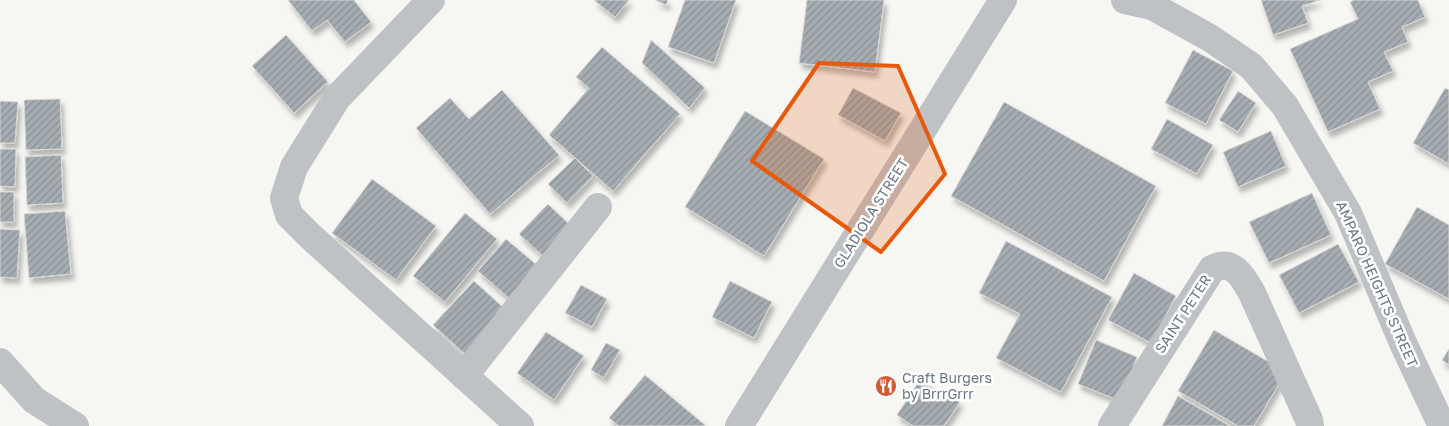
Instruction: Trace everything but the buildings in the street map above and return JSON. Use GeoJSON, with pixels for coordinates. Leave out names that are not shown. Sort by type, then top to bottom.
{"type":"FeatureCollection","features":[{"type":"Feature","properties":{"kind":"street"},"geometry":{"type":"LineString","coordinates":[[431,0],[337,98],[294,167],[284,198],[289,216],[520,426]]}},
{"type":"Feature","properties":{"kind":"street","name":"GLADIOLA STREET"},"geometry":{"type":"LineString","coordinates":[[739,426],[1003,0]]}},
{"type":"Feature","properties":{"kind":"street","name":"AMPARO HEIGHTS STREET"},"geometry":{"type":"LineString","coordinates":[[1125,0],[1152,6],[1218,44],[1251,66],[1286,106],[1348,213],[1403,343],[1442,426]]}},
{"type":"Feature","properties":{"kind":"street"},"geometry":{"type":"LineString","coordinates":[[464,376],[598,207]]}},
{"type":"Feature","properties":{"kind":"street","name":"SAINT PETER"},"geometry":{"type":"LineString","coordinates":[[1112,426],[1212,269],[1219,265],[1228,266],[1243,276],[1252,292],[1310,426]]}},
{"type":"Feature","properties":{"kind":"street"},"geometry":{"type":"LineString","coordinates":[[0,362],[34,400],[75,426]]}},
{"type":"Feature","properties":{"kind":"highlighted area"},"geometry":{"type":"Polygon","coordinates":[[[819,63],[898,66],[945,174],[881,252],[752,161],[819,63]]]}},
{"type":"Feature","properties":{"kind":"place","name":"Craft Burgers by BrrrGrrr"},"geometry":{"type":"Point","coordinates":[886,386]}}]}
